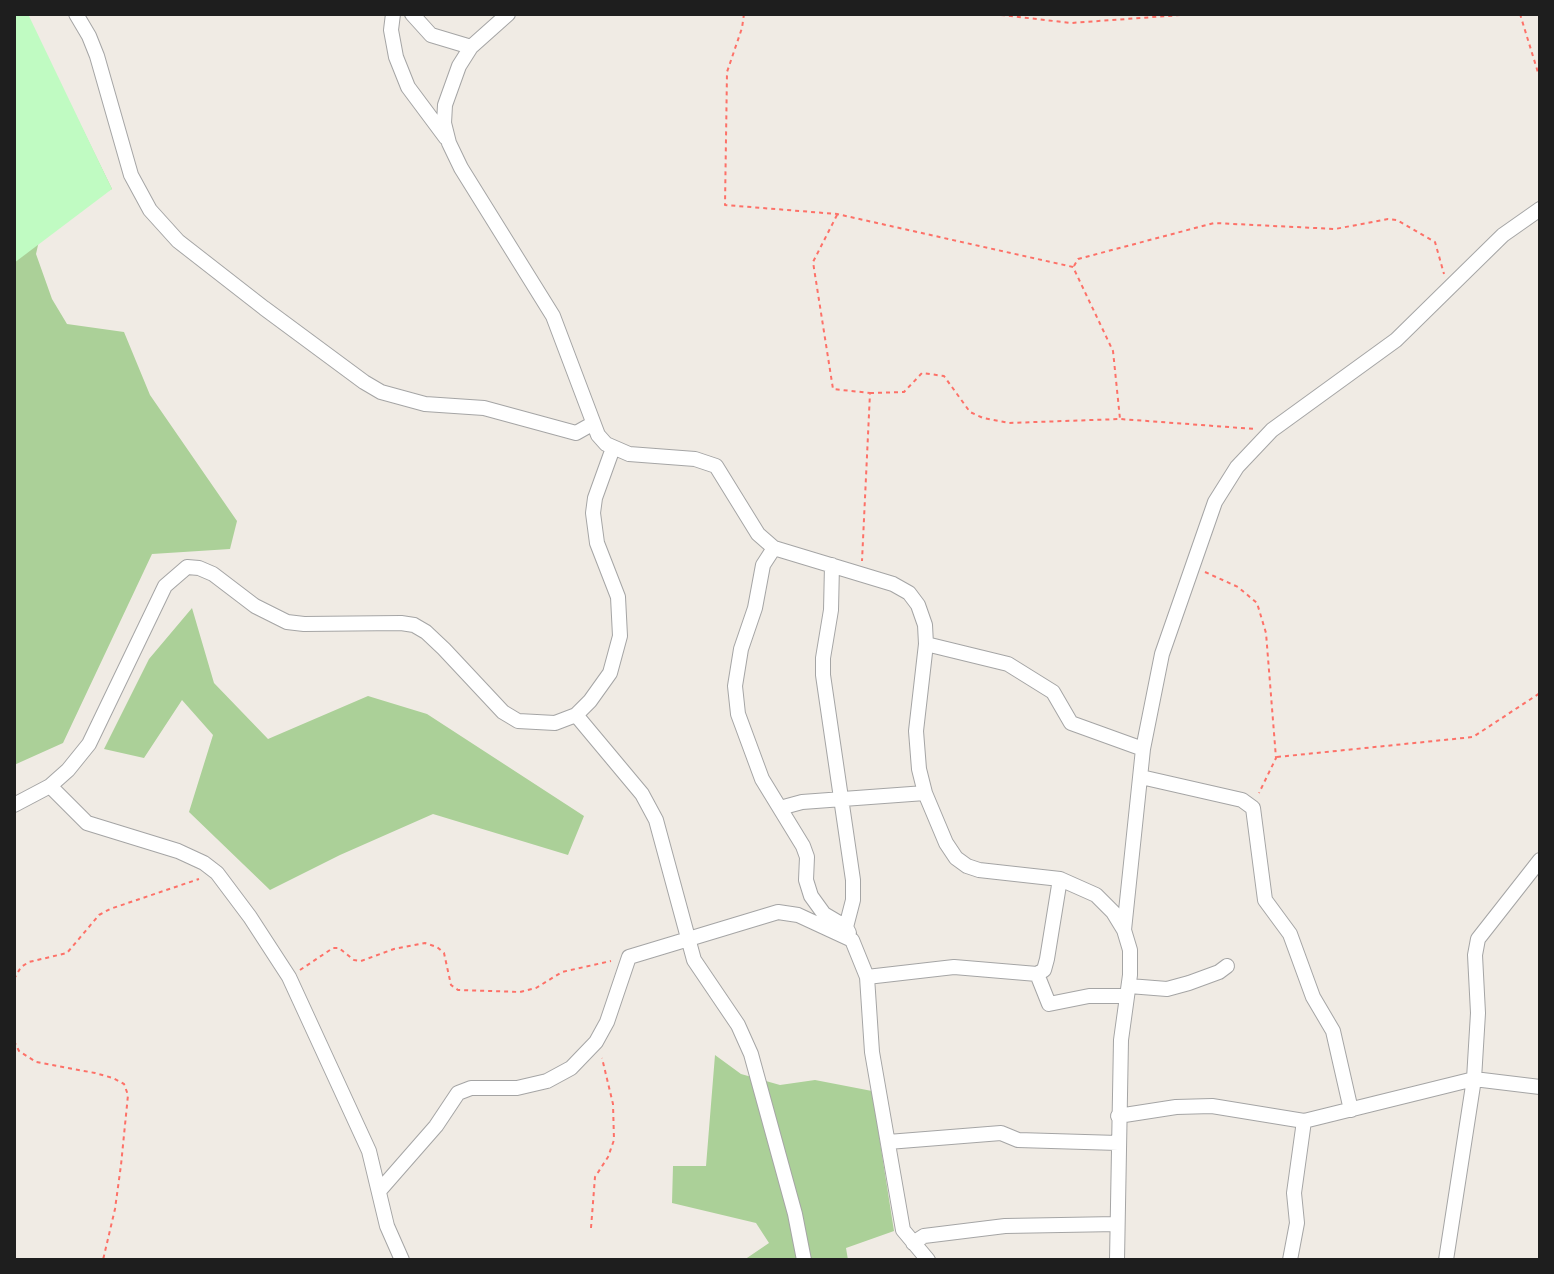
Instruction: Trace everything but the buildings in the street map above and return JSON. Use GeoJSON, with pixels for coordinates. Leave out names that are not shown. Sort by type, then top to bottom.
{"type":"FeatureCollection","features":[{"type":"Feature","properties":{"kind":"street"},"geometry":{"type":"LineString","coordinates":[[76,14],[97,56],[131,175],[150,210],[178,241],[339,364],[381,392],[425,404],[484,408],[576,433],[592,424]]}},
{"type":"Feature","properties":{"kind":"street"},"geometry":{"type":"LineString","coordinates":[[393,14],[391,30],[396,57],[408,87],[449,143],[461,168],[553,316],[598,435],[613,448],[629,454],[705,461],[716,466],[758,534],[774,548],[861,573],[909,593],[918,605],[925,625],[926,644],[916,731],[919,769],[925,793],[946,843],[956,858],[967,866],[1060,879],[1096,895],[1113,912],[1124,930],[1130,950],[1121,1040],[1117,1260]]}},
{"type":"Feature","properties":{"kind":"street"},"geometry":{"type":"LineString","coordinates":[[412,14],[431,35],[471,47]]}},
{"type":"Feature","properties":{"kind":"street"},"geometry":{"type":"LineString","coordinates":[[449,143],[444,123],[445,105],[459,66],[471,47],[508,14]]}},
{"type":"Feature","properties":{"kind":"street"},"geometry":{"type":"LineString","coordinates":[[1124,930],[1143,749],[1162,654],[1215,502],[1237,467],[1272,430],[1396,340],[1503,235],[1540,209]]}},
{"type":"Feature","properties":{"kind":"street"},"geometry":{"type":"LineString","coordinates":[[14,805],[50,786],[89,744],[165,586],[187,567],[213,574],[255,606],[287,622],[414,625],[444,649],[490,701],[518,721],[555,723],[576,715],[610,673],[620,636],[618,597],[597,543],[593,513],[595,498],[613,448]]}},
{"type":"Feature","properties":{"kind":"street"},"geometry":{"type":"LineString","coordinates":[[774,548],[763,565],[755,608],[741,649],[735,686],[738,714],[762,779],[803,846],[807,857],[806,880],[811,896],[824,914],[849,934],[867,977],[872,1052],[903,1230],[928,1260]]}},
{"type":"Feature","properties":{"kind":"street"},"geometry":{"type":"LineString","coordinates":[[832,565],[831,610],[823,675],[853,880],[849,934]]}},
{"type":"Feature","properties":{"kind":"street"},"geometry":{"type":"LineString","coordinates":[[926,644],[1008,664],[1053,692],[1071,723],[1143,749]]}},
{"type":"Feature","properties":{"kind":"street"},"geometry":{"type":"LineString","coordinates":[[576,715],[642,794],[656,820],[694,960],[738,1025],[751,1054],[795,1214],[799,1248],[804,1260]]}},
{"type":"Feature","properties":{"kind":"street"},"geometry":{"type":"LineString","coordinates":[[1141,777],[1218,793],[1242,800],[1253,808],[1265,900],[1290,934],[1313,997],[1333,1031],[1351,1110]]}},
{"type":"Feature","properties":{"kind":"street"},"geometry":{"type":"LineString","coordinates":[[50,786],[87,823],[178,851],[204,863],[217,873],[250,917],[289,977],[369,1151],[387,1226],[402,1260]]}},
{"type":"Feature","properties":{"kind":"street"},"geometry":{"type":"LineString","coordinates":[[780,808],[839,798],[925,793]]}},
{"type":"Feature","properties":{"kind":"street"},"geometry":{"type":"LineString","coordinates":[[1446,1260],[1474,1079],[1478,1013],[1475,955],[1478,939],[1540,860]]}},
{"type":"Feature","properties":{"kind":"street"},"geometry":{"type":"LineString","coordinates":[[867,977],[954,967],[1037,974],[1044,970],[1047,959],[1060,879]]}},
{"type":"Feature","properties":{"kind":"street"},"geometry":{"type":"LineString","coordinates":[[380,1190],[436,1126],[458,1093],[471,1088],[517,1088],[547,1081],[571,1068],[596,1042],[607,1022],[629,957],[778,912],[798,915],[849,934]]}},
{"type":"Feature","properties":{"kind":"street"},"geometry":{"type":"LineString","coordinates":[[1037,974],[1049,1004],[1128,991],[1167,989],[1219,972],[1227,966]]}},
{"type":"Feature","properties":{"kind":"street"},"geometry":{"type":"LineString","coordinates":[[1118,1116],[1176,1107],[1212,1106],[1304,1121],[1474,1079],[1540,1087]]}},
{"type":"Feature","properties":{"kind":"street"},"geometry":{"type":"LineString","coordinates":[[1290,1260],[1297,1223],[1294,1193],[1304,1121]]}},
{"type":"Feature","properties":{"kind":"street"},"geometry":{"type":"LineString","coordinates":[[888,1142],[1001,1133],[1018,1140],[1118,1143]]}},
{"type":"Feature","properties":{"kind":"street"},"geometry":{"type":"LineString","coordinates":[[913,1243],[924,1236],[1005,1226],[1117,1224]]}},
{"type":"Feature","properties":{"kind":"path"},"geometry":{"type":"LineString","coordinates":[[744,14],[727,72],[725,205],[837,214],[1073,267]]}},
{"type":"Feature","properties":{"kind":"path"},"geometry":{"type":"LineString","coordinates":[[993,14],[1071,23],[1195,14]]}},
{"type":"Feature","properties":{"kind":"path"},"geometry":{"type":"LineString","coordinates":[[1520,14],[1540,79]]}},
{"type":"Feature","properties":{"kind":"path"},"geometry":{"type":"LineString","coordinates":[[837,214],[813,262],[833,389],[870,393],[904,392],[922,373],[944,376],[970,412],[1009,423],[1120,419],[1272,430]]}},
{"type":"Feature","properties":{"kind":"path"},"geometry":{"type":"LineString","coordinates":[[1073,267],[1078,259],[1214,223],[1335,229],[1388,219],[1397,220],[1435,242],[1448,287]]}},
{"type":"Feature","properties":{"kind":"path"},"geometry":{"type":"LineString","coordinates":[[1073,267],[1113,351],[1120,419]]}},
{"type":"Feature","properties":{"kind":"path"},"geometry":{"type":"LineString","coordinates":[[861,573],[870,393]]}},
{"type":"Feature","properties":{"kind":"path"},"geometry":{"type":"LineString","coordinates":[[1193,566],[1238,587],[1257,603],[1266,633],[1276,758],[1253,808]]}},
{"type":"Feature","properties":{"kind":"path"},"geometry":{"type":"LineString","coordinates":[[1276,758],[1473,737],[1540,693]]}},
{"type":"Feature","properties":{"kind":"path"},"geometry":{"type":"LineString","coordinates":[[14,979],[21,967],[29,962],[67,953],[99,915],[110,909],[217,873]]}},
{"type":"Feature","properties":{"kind":"path"},"geometry":{"type":"LineString","coordinates":[[289,977],[333,948],[339,948],[354,960],[361,961],[394,949],[425,943],[444,953],[451,985],[458,990],[520,992],[536,988],[562,972],[629,957]]}},
{"type":"Feature","properties":{"kind":"path"},"geometry":{"type":"LineString","coordinates":[[14,1041],[19,1051],[36,1062],[95,1073],[124,1084],[128,1095],[121,1165],[103,1260]]}},
{"type":"Feature","properties":{"kind":"path"},"geometry":{"type":"LineString","coordinates":[[591,1228],[595,1177],[608,1157],[614,1140],[613,1104],[604,1061],[596,1042]]}},
{"type":"Feature","properties":{"kind":"green space"},"geometry":{"type":"Polygon","coordinates":[[[14,14],[28,14],[112,189],[14,263],[14,14]]]}},
{"type":"Feature","properties":{"kind":"green space"},"geometry":{"type":"Polygon","coordinates":[[[66,95],[112,189],[43,223],[36,254],[52,299],[67,324],[124,332],[150,395],[237,521],[230,549],[152,554],[63,743],[14,765],[14,107],[66,95]]]}},
{"type":"Feature","properties":{"kind":"green space"},"geometry":{"type":"Polygon","coordinates":[[[192,608],[214,683],[268,739],[368,696],[427,714],[584,816],[568,855],[433,814],[270,890],[189,812],[213,735],[182,700],[144,758],[104,749],[149,659],[192,608]]]}},
{"type":"Feature","properties":{"kind":"green space"},"geometry":{"type":"Polygon","coordinates":[[[715,1055],[741,1074],[780,1085],[815,1080],[872,1091],[894,1231],[846,1248],[848,1260],[744,1260],[769,1243],[756,1223],[672,1203],[673,1166],[706,1166],[715,1055]]]}}]}
